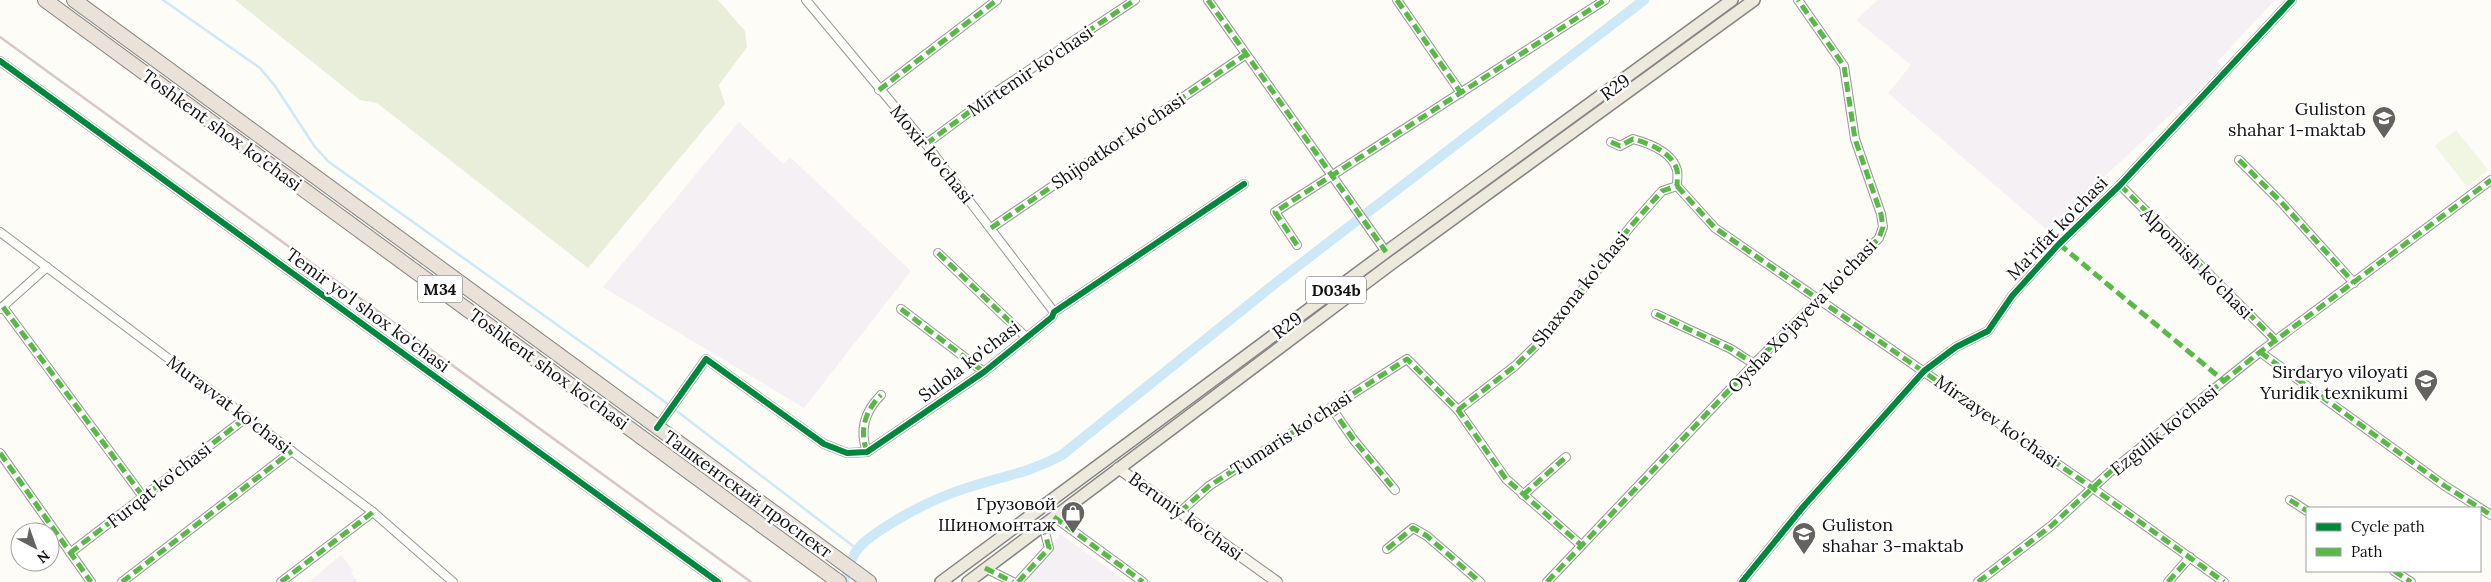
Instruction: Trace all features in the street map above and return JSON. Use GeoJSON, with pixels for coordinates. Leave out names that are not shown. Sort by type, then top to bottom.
{"type":"FeatureCollection","features":[{"type":"Feature","properties":{"kind":"highway","name":"Toshkent shox ko'chasi"},"geometry":{"type":"LineString","coordinates":[[45,0],[837,580]]}},
{"type":"Feature","properties":{"kind":"highway","name":"Ташкентский проспект"},"geometry":{"type":"LineString","coordinates":[[74,0],[869,582]]}},
{"type":"Feature","properties":{"kind":"main road","name":"R29"},"geometry":{"type":"LineString","coordinates":[[941,582],[1386,252],[1732,0]]}},
{"type":"Feature","properties":{"kind":"main road","name":"R29"},"geometry":{"type":"LineString","coordinates":[[968,582],[1391,264],[1754,0]]}},
{"type":"Feature","properties":{"kind":"street","name":"Moxir ko'chasi"},"geometry":{"type":"LineString","coordinates":[[806,0],[879,90],[926,144],[1054,312]]}},
{"type":"Feature","properties":{"kind":"street"},"geometry":{"type":"LineString","coordinates":[[879,90],[997,0]]}},
{"type":"Feature","properties":{"kind":"street","name":"Mirtemir ko'chasi"},"geometry":{"type":"LineString","coordinates":[[926,144],[996,92],[1135,0]]}},
{"type":"Feature","properties":{"kind":"street"},"geometry":{"type":"LineString","coordinates":[[1208,0],[1245,55],[1386,252]]}},
{"type":"Feature","properties":{"kind":"street"},"geometry":{"type":"LineString","coordinates":[[1397,0],[1461,93]]}},
{"type":"Feature","properties":{"kind":"street"},"geometry":{"type":"LineString","coordinates":[[1296,245],[1275,212],[1605,0]]}},
{"type":"Feature","properties":{"kind":"street","name":"Oysha Xo'jayeva ko'chasi"},"geometry":{"type":"LineString","coordinates":[[1547,582],[1754,364],[1878,238],[1883,227],[1881,214],[1855,139],[1844,66],[1798,0]]}},
{"type":"Feature","properties":{"kind":"street","name":"Ma'rifat ko'chasi"},"geometry":{"type":"LineString","coordinates":[[1742,582],[1803,507],[1924,371],[1956,348],[1988,331],[2012,296],[2060,244],[2120,185],[2292,0]]}},
{"type":"Feature","properties":{"kind":"street","name":"Shijoatkor ko'chasi"},"geometry":{"type":"LineString","coordinates":[[991,228],[1245,55]]}},
{"type":"Feature","properties":{"kind":"street","name":"Temir yo'l shox ko'chasi"},"geometry":{"type":"LineString","coordinates":[[0,61],[718,582]]}},
{"type":"Feature","properties":{"kind":"street"},"geometry":{"type":"LineString","coordinates":[[1612,142],[1620,146],[1633,139],[1652,144],[1669,158],[1677,170],[1677,186]]}},
{"type":"Feature","properties":{"kind":"street"},"geometry":{"type":"LineString","coordinates":[[2239,160],[2281,202],[2354,283]]}},
{"type":"Feature","properties":{"kind":"street","name":"Ezgulik ko'chasi"},"geometry":{"type":"LineString","coordinates":[[1978,582],[2052,526],[2110,472],[2275,340],[2491,180]]}},
{"type":"Feature","properties":{"kind":"street","name":"Sulola ko'chasi"},"geometry":{"type":"LineString","coordinates":[[867,452],[984,372],[1052,317],[1054,312],[1244,184]]}},
{"type":"Feature","properties":{"kind":"street","name":"Alpomish ko'chasi"},"geometry":{"type":"LineString","coordinates":[[2120,185],[2275,340]]}},
{"type":"Feature","properties":{"kind":"street","name":"Mirzayev ko'chasi"},"geometry":{"type":"LineString","coordinates":[[1677,186],[1715,228],[2094,488],[2224,582]]}},
{"type":"Feature","properties":{"kind":"street","name":"Shaxona ko'chasi"},"geometry":{"type":"LineString","coordinates":[[1458,410],[1515,366],[1551,331],[1630,227],[1662,191],[1677,186]]}},
{"type":"Feature","properties":{"kind":"street","name":"Muravvat ko'chasi"},"geometry":{"type":"LineString","coordinates":[[0,232],[373,512],[453,582]]}},
{"type":"Feature","properties":{"kind":"street"},"geometry":{"type":"LineString","coordinates":[[938,254],[1027,338]]}},
{"type":"Feature","properties":{"kind":"street"},"geometry":{"type":"LineString","coordinates":[[47,267],[1,308],[144,498]]}},
{"type":"Feature","properties":{"kind":"street"},"geometry":{"type":"LineString","coordinates":[[901,309],[984,372]]}},
{"type":"Feature","properties":{"kind":"street"},"geometry":{"type":"LineString","coordinates":[[1656,314],[1731,349],[1754,364]]}},
{"type":"Feature","properties":{"kind":"street"},"geometry":{"type":"LineString","coordinates":[[2260,352],[2445,486],[2478,507]]}},
{"type":"Feature","properties":{"kind":"street"},"geometry":{"type":"LineString","coordinates":[[657,428],[706,359],[824,444],[846,453],[867,452],[862,441],[864,423],[874,403],[881,395]]}},
{"type":"Feature","properties":{"kind":"street","name":"Tumaris ko'chasi"},"geometry":{"type":"LineString","coordinates":[[1180,512],[1209,486],[1407,359],[1458,410]]}},
{"type":"Feature","properties":{"kind":"street"},"geometry":{"type":"LineString","coordinates":[[1331,407],[1353,439],[1395,490]]}},
{"type":"Feature","properties":{"kind":"street"},"geometry":{"type":"LineString","coordinates":[[1458,410],[1506,479],[1581,546]]}},
{"type":"Feature","properties":{"kind":"street","name":"Furqat ko'chasi"},"geometry":{"type":"LineString","coordinates":[[70,553],[247,417]]}},
{"type":"Feature","properties":{"kind":"street"},"geometry":{"type":"LineString","coordinates":[[122,582],[292,451]]}},
{"type":"Feature","properties":{"kind":"street"},"geometry":{"type":"LineString","coordinates":[[0,453],[91,582]]}},
{"type":"Feature","properties":{"kind":"street"},"geometry":{"type":"LineString","coordinates":[[1524,495],[1537,480],[1566,457]]}},
{"type":"Feature","properties":{"kind":"street","name":"Beruniy ko'chasi"},"geometry":{"type":"LineString","coordinates":[[1118,468],[1277,582]]}},
{"type":"Feature","properties":{"kind":"street"},"geometry":{"type":"LineString","coordinates":[[2290,500],[2306,510]]}},
{"type":"Feature","properties":{"kind":"street"},"geometry":{"type":"LineString","coordinates":[[281,582],[373,512]]}},
{"type":"Feature","properties":{"kind":"street"},"geometry":{"type":"LineString","coordinates":[[1054,517],[1143,582]]}},
{"type":"Feature","properties":{"kind":"street"},"geometry":{"type":"LineString","coordinates":[[1018,582],[1049,548],[1043,525]]}},
{"type":"Feature","properties":{"kind":"street"},"geometry":{"type":"LineString","coordinates":[[1387,549],[1413,528],[1427,536],[1480,582]]}},
{"type":"Feature","properties":{"kind":"street"},"geometry":{"type":"LineString","coordinates":[[2168,582],[2190,557]]}},
{"type":"Feature","properties":{"kind":"street"},"geometry":{"type":"LineString","coordinates":[[985,568],[1014,582]]}},
{"type":"Feature","properties":{"kind":"street"},"geometry":{"type":"LineString","coordinates":[[2396,572],[2411,582]]}},
{"type":"Feature","properties":{"kind":"shaded area"},"geometry":{"type":"Polygon","coordinates":[[[1878,0],[2275,0],[2217,62],[2222,67],[2047,230],[1888,93],[1911,65],[1856,20],[1878,0]]]}},
{"type":"Feature","properties":{"kind":"shaded area"},"geometry":{"type":"Polygon","coordinates":[[[739,122],[783,164],[790,157],[911,271],[804,408],[603,287],[739,122]]]}},
{"type":"Feature","properties":{"kind":"shaded area"},"geometry":{"type":"Polygon","coordinates":[[[1060,534],[1127,582],[1027,582],[1060,534]]]}},
{"type":"Feature","properties":{"kind":"shaded area"},"geometry":{"type":"Polygon","coordinates":[[[341,555],[353,570],[351,573],[358,582],[309,582],[341,555]]]}},
{"type":"Feature","properties":{"kind":"green space"},"geometry":{"type":"Polygon","coordinates":[[[235,0],[718,0],[745,31],[747,47],[719,85],[725,104],[588,268],[377,103],[360,100],[235,0]]]}},
{"type":"Feature","properties":{"kind":"green space"},"geometry":{"type":"Polygon","coordinates":[[[2456,130],[2488,170],[2467,187],[2435,146],[2456,130]]]}},
{"type":"Feature","properties":{"kind":"waterway"},"geometry":{"type":"LineString","coordinates":[[163,0],[260,68],[275,86],[315,147],[329,162],[661,399],[857,549]]}},
{"type":"Feature","properties":{"kind":"waterway"},"geometry":{"type":"LineString","coordinates":[[844,582],[853,557],[860,546],[900,518],[953,492],[1030,469],[1062,455],[1277,282],[1644,0]]}},
{"type":"Feature","properties":{"kind":"railway"},"geometry":{"type":"LineString","coordinates":[[0,37],[751,582]]}},
{"type":"Feature","properties":{"kind":"marked path"},"geometry":{"type":"LineString","coordinates":[[879,90],[997,0]]}},
{"type":"Feature","properties":{"kind":"marked path"},"geometry":{"type":"LineString","coordinates":[[926,144],[996,92],[1135,0]]}},
{"type":"Feature","properties":{"kind":"marked path"},"geometry":{"type":"LineString","coordinates":[[1208,0],[1386,252]]}},
{"type":"Feature","properties":{"kind":"marked path"},"geometry":{"type":"LineString","coordinates":[[1397,0],[1461,93]]}},
{"type":"Feature","properties":{"kind":"marked path"},"geometry":{"type":"LineString","coordinates":[[1297,245],[1275,212],[1605,0]]}},
{"type":"Feature","properties":{"kind":"marked path"},"geometry":{"type":"LineString","coordinates":[[1547,582],[1754,364],[1879,238],[1883,227],[1881,214],[1855,139],[1844,66],[1798,0]]}},
{"type":"Feature","properties":{"kind":"marked path"},"geometry":{"type":"LineString","coordinates":[[991,228],[1245,55]]}},
{"type":"Feature","properties":{"kind":"marked path"},"geometry":{"type":"LineString","coordinates":[[1611,142],[1620,146],[1633,139],[1659,149],[1674,164],[1677,172],[1677,186]]}},
{"type":"Feature","properties":{"kind":"marked path"},"geometry":{"type":"LineString","coordinates":[[2239,160],[2281,202],[2354,283]]}},
{"type":"Feature","properties":{"kind":"marked path"},"geometry":{"type":"LineString","coordinates":[[1978,582],[2051,526],[2110,472],[2260,352],[2491,180]]}},
{"type":"Feature","properties":{"kind":"marked path"},"geometry":{"type":"LineString","coordinates":[[2120,185],[2275,340]]}},
{"type":"Feature","properties":{"kind":"marked path"},"geometry":{"type":"LineString","coordinates":[[1677,186],[1715,228],[2094,489],[2224,582]]}},
{"type":"Feature","properties":{"kind":"marked path"},"geometry":{"type":"LineString","coordinates":[[1458,410],[1515,366],[1551,331],[1630,227],[1662,191],[1677,186]]}},
{"type":"Feature","properties":{"kind":"marked path"},"geometry":{"type":"LineString","coordinates":[[2059,244],[2224,381]]}},
{"type":"Feature","properties":{"kind":"marked path"},"geometry":{"type":"LineString","coordinates":[[938,253],[1027,338]]}},
{"type":"Feature","properties":{"kind":"marked path"},"geometry":{"type":"LineString","coordinates":[[3,307],[144,498]]}},
{"type":"Feature","properties":{"kind":"marked path"},"geometry":{"type":"LineString","coordinates":[[901,309],[984,372]]}},
{"type":"Feature","properties":{"kind":"marked path"},"geometry":{"type":"LineString","coordinates":[[1656,314],[1731,349],[1754,364]]}},
{"type":"Feature","properties":{"kind":"marked path"},"geometry":{"type":"LineString","coordinates":[[2260,352],[2445,486],[2478,507]]}},
{"type":"Feature","properties":{"kind":"marked path"},"geometry":{"type":"LineString","coordinates":[[1180,512],[1209,486],[1407,359],[1458,410],[1506,479],[1581,545]]}},
{"type":"Feature","properties":{"kind":"marked path"},"geometry":{"type":"LineString","coordinates":[[867,452],[864,436],[865,421],[867,414],[881,395]]}},
{"type":"Feature","properties":{"kind":"marked path"},"geometry":{"type":"LineString","coordinates":[[1331,407],[1353,439],[1395,490]]}},
{"type":"Feature","properties":{"kind":"marked path"},"geometry":{"type":"LineString","coordinates":[[70,553],[247,417]]}},
{"type":"Feature","properties":{"kind":"marked path"},"geometry":{"type":"LineString","coordinates":[[122,582],[292,451]]}},
{"type":"Feature","properties":{"kind":"marked path"},"geometry":{"type":"LineString","coordinates":[[0,453],[91,582]]}},
{"type":"Feature","properties":{"kind":"marked path"},"geometry":{"type":"LineString","coordinates":[[1523,495],[1566,457]]}},
{"type":"Feature","properties":{"kind":"marked path"},"geometry":{"type":"LineString","coordinates":[[2290,500],[2306,510]]}},
{"type":"Feature","properties":{"kind":"marked path"},"geometry":{"type":"LineString","coordinates":[[2481,509],[2491,515]]}},
{"type":"Feature","properties":{"kind":"marked path"},"geometry":{"type":"LineString","coordinates":[[281,582],[373,512]]}},
{"type":"Feature","properties":{"kind":"marked path"},"geometry":{"type":"LineString","coordinates":[[1054,517],[1143,582]]}},
{"type":"Feature","properties":{"kind":"marked path"},"geometry":{"type":"LineString","coordinates":[[1018,582],[1049,548],[1043,525]]}},
{"type":"Feature","properties":{"kind":"marked path"},"geometry":{"type":"LineString","coordinates":[[1387,549],[1413,528],[1427,536],[1480,582]]}},
{"type":"Feature","properties":{"kind":"marked path"},"geometry":{"type":"LineString","coordinates":[[2168,582],[2190,557]]}},
{"type":"Feature","properties":{"kind":"marked path"},"geometry":{"type":"LineString","coordinates":[[985,568],[1013,582]]}},
{"type":"Feature","properties":{"kind":"marked path"},"geometry":{"type":"LineString","coordinates":[[2396,572],[2411,582]]}},
{"type":"Feature","properties":{"kind":"cycle path"},"geometry":{"type":"LineString","coordinates":[[1742,582],[1803,507],[1924,371],[1956,347],[1988,331],[2012,296],[2059,244],[2120,185],[2292,0]]}},
{"type":"Feature","properties":{"kind":"cycle path"},"geometry":{"type":"LineString","coordinates":[[0,61],[718,582]]}},
{"type":"Feature","properties":{"kind":"cycle path"},"geometry":{"type":"LineString","coordinates":[[657,428],[706,359],[824,444],[847,453],[867,452],[984,372],[1052,317],[1054,312],[1244,184]]}},
{"type":"Feature","properties":{"kind":"place","name":"Guliston shahar 1-maktab"},"geometry":{"type":"Point","coordinates":[2384,139]}},
{"type":"Feature","properties":{"kind":"place","name":"Sirdaryo viloyati Yuridik texnikumi"},"geometry":{"type":"Point","coordinates":[2426,402]}},
{"type":"Feature","properties":{"kind":"place","name":"Грузовой Шиномонтаж"},"geometry":{"type":"Point","coordinates":[1073,534]}},
{"type":"Feature","properties":{"kind":"place","name":"Guliston shahar 3-maktab"},"geometry":{"type":"Point","coordinates":[1804,555]}}]}
